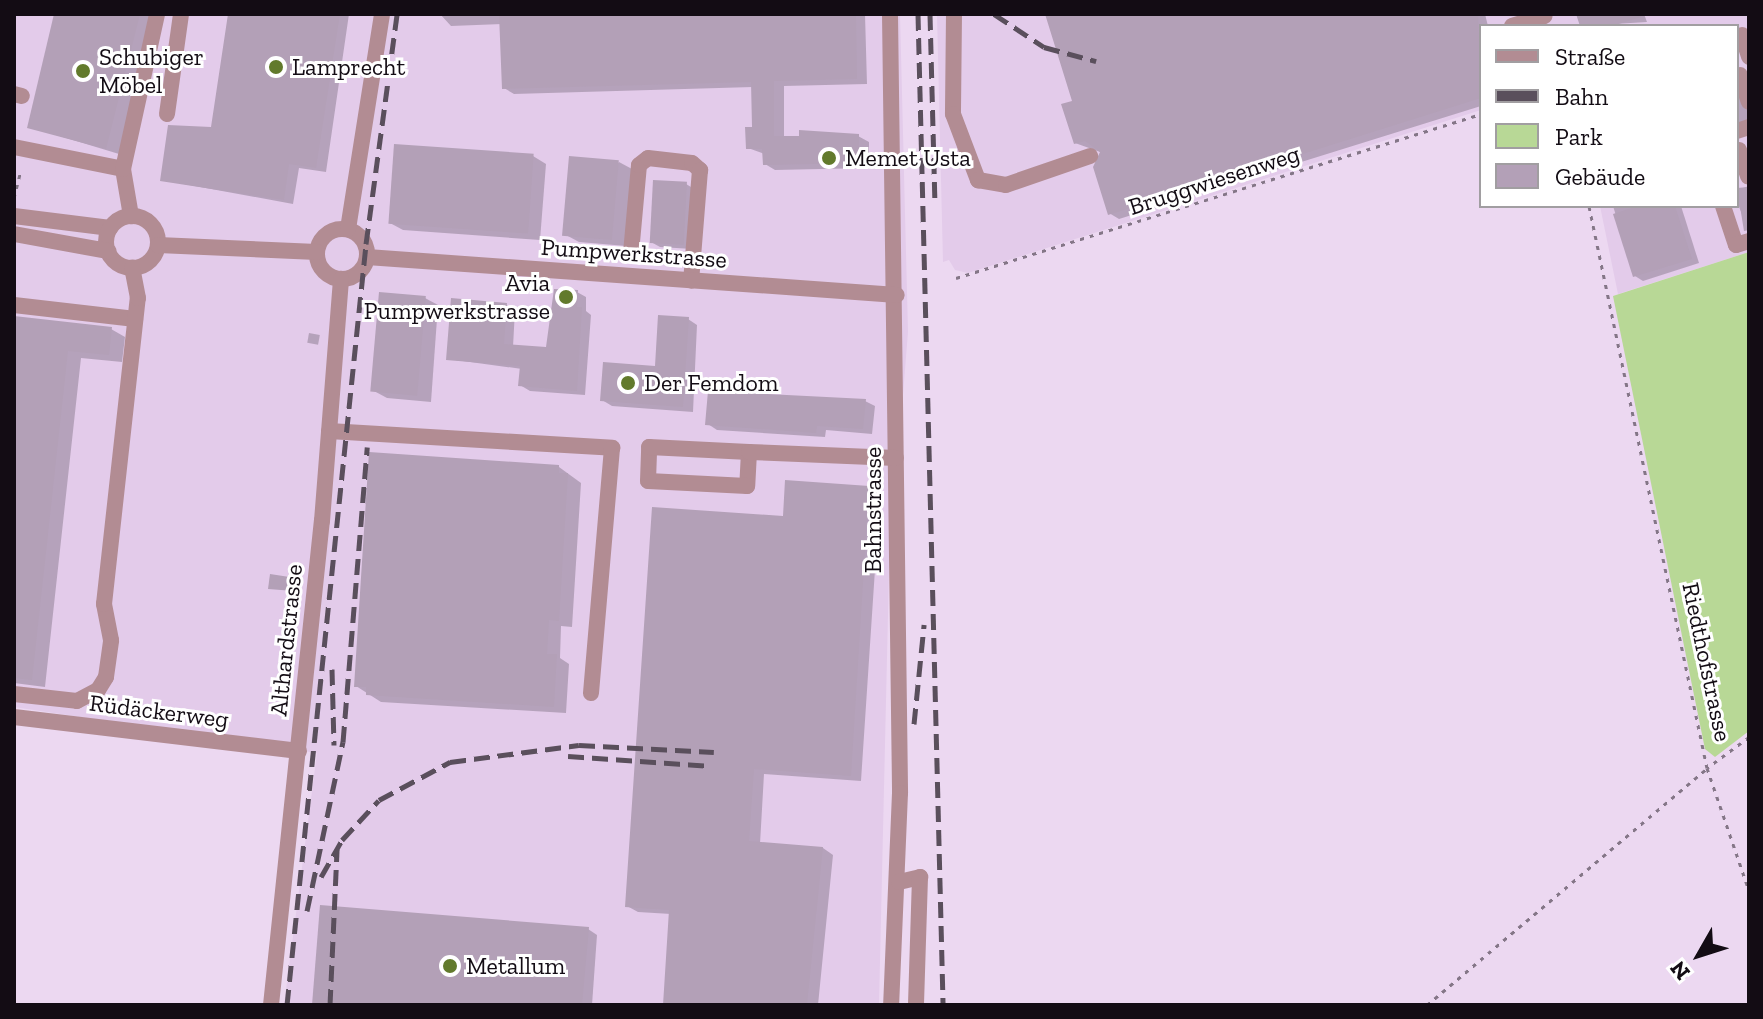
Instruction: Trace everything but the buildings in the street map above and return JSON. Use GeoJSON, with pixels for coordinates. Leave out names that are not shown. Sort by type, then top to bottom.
{"type":"FeatureCollection","features":[{"type":"Feature","properties":{"kind":"street"},"geometry":{"type":"LineString","coordinates":[[131,216],[123,169],[157,14]]}},
{"type":"Feature","properties":{"kind":"street"},"geometry":{"type":"LineString","coordinates":[[167,114],[181,14]]}},
{"type":"Feature","properties":{"kind":"street"},"geometry":{"type":"LineString","coordinates":[[348,229],[382,14]]}},
{"type":"Feature","properties":{"kind":"street","name":"Bahnstrasse"},"geometry":{"type":"LineString","coordinates":[[890,14],[897,295],[899,882],[891,1005]]}},
{"type":"Feature","properties":{"kind":"street"},"geometry":{"type":"LineString","coordinates":[[954,14],[953,114],[978,180],[1006,185],[1090,156]]}},
{"type":"Feature","properties":{"kind":"street"},"geometry":{"type":"LineString","coordinates":[[1521,24],[1545,19]]}},
{"type":"Feature","properties":{"kind":"street"},"geometry":{"type":"LineString","coordinates":[[1743,35],[1749,57]]}},
{"type":"Feature","properties":{"kind":"street"},"geometry":{"type":"LineString","coordinates":[[1742,74],[1749,102]]}},
{"type":"Feature","properties":{"kind":"street"},"geometry":{"type":"LineString","coordinates":[[14,147],[123,169]]}},
{"type":"Feature","properties":{"kind":"street"},"geometry":{"type":"LineString","coordinates":[[1742,149],[1745,177]]}},
{"type":"Feature","properties":{"kind":"street"},"geometry":{"type":"LineString","coordinates":[[631,253],[639,165],[648,158],[692,163],[700,170],[691,281]]}},
{"type":"Feature","properties":{"kind":"street"},"geometry":{"type":"LineString","coordinates":[[1724,208],[1736,245],[1749,241]]}},
{"type":"Feature","properties":{"kind":"street"},"geometry":{"type":"LineString","coordinates":[[14,216],[110,228],[131,216]]}},
{"type":"Feature","properties":{"kind":"street"},"geometry":{"type":"LineString","coordinates":[[110,228],[108,251],[117,263],[132,268],[149,261],[158,245],[153,228],[131,216]]}},
{"type":"Feature","properties":{"kind":"street"},"geometry":{"type":"LineString","coordinates":[[348,229],[362,237],[367,257],[359,273],[341,279],[326,273],[317,252],[327,233],[348,229]]}},
{"type":"Feature","properties":{"kind":"street"},"geometry":{"type":"LineString","coordinates":[[14,234],[108,251]]}},
{"type":"Feature","properties":{"kind":"street"},"geometry":{"type":"LineString","coordinates":[[158,245],[317,252]]}},
{"type":"Feature","properties":{"kind":"street","name":"Pumpwerkstrasse"},"geometry":{"type":"LineString","coordinates":[[367,257],[897,295]]}},
{"type":"Feature","properties":{"kind":"street"},"geometry":{"type":"LineString","coordinates":[[14,694],[77,701],[98,690],[106,677],[111,640],[104,604],[135,319],[132,268]]}},
{"type":"Feature","properties":{"kind":"street","name":"Althardstrasse"},"geometry":{"type":"LineString","coordinates":[[271,1005],[299,751],[341,279]]}},
{"type":"Feature","properties":{"kind":"street"},"geometry":{"type":"LineString","coordinates":[[14,305],[135,319]]}},
{"type":"Feature","properties":{"kind":"street"},"geometry":{"type":"LineString","coordinates":[[329,431],[612,448],[591,693]]}},
{"type":"Feature","properties":{"kind":"street"},"geometry":{"type":"LineString","coordinates":[[749,452],[747,486],[648,481],[649,447],[896,458]]}},
{"type":"Feature","properties":{"kind":"street","name":"Rüdäckerweg"},"geometry":{"type":"LineString","coordinates":[[14,717],[299,751]]}},
{"type":"Feature","properties":{"kind":"street"},"geometry":{"type":"LineString","coordinates":[[899,882],[920,877],[916,1005]]}},
{"type":"Feature","properties":{"kind":"path","name":"Bruggwiesenweg"},"geometry":{"type":"LineString","coordinates":[[956,278],[1479,115]]}},
{"type":"Feature","properties":{"kind":"path"},"geometry":{"type":"LineString","coordinates":[[14,198],[20,174]]}},
{"type":"Feature","properties":{"kind":"path","name":"Riedthofstrasse"},"geometry":{"type":"LineString","coordinates":[[1427,1005],[1707,768],[1589,208]]}},
{"type":"Feature","properties":{"kind":"path"},"geometry":{"type":"LineString","coordinates":[[1749,737],[1707,768],[1749,891]]}},
{"type":"Feature","properties":{"kind":"shaded area"},"geometry":{"type":"Polygon","coordinates":[[[14,14],[900,14],[908,332],[889,571],[879,1005],[284,1005],[317,753],[14,707],[14,14]]]}},
{"type":"Feature","properties":{"kind":"shaded area"},"geometry":{"type":"Polygon","coordinates":[[[937,14],[1749,14],[1749,252],[1618,294],[1600,208],[1739,208],[1739,24],[1479,24],[1479,111],[968,273],[955,270],[949,260],[943,262],[937,14]]]}},
{"type":"Feature","properties":{"kind":"green space"},"geometry":{"type":"Polygon","coordinates":[[[1749,252],[1749,731],[1715,757],[1705,749],[1613,296],[1749,252]]]}},
{"type":"Feature","properties":{"kind":"railway"},"geometry":{"type":"LineString","coordinates":[[287,1005],[366,244],[397,14]]}},
{"type":"Feature","properties":{"kind":"railway"},"geometry":{"type":"LineString","coordinates":[[918,14],[943,1005]]}},
{"type":"Feature","properties":{"kind":"railway"},"geometry":{"type":"LineString","coordinates":[[930,14],[935,201]]}},
{"type":"Feature","properties":{"kind":"railway"},"geometry":{"type":"LineString","coordinates":[[994,14],[1044,47],[1096,61]]}},
{"type":"Feature","properties":{"kind":"railway"},"geometry":{"type":"LineString","coordinates":[[307,911],[343,742],[367,447]]}},
{"type":"Feature","properties":{"kind":"railway"},"geometry":{"type":"LineString","coordinates":[[914,724],[924,625]]}},
{"type":"Feature","properties":{"kind":"railway"},"geometry":{"type":"LineString","coordinates":[[332,669],[334,745]]}},
{"type":"Feature","properties":{"kind":"railway"},"geometry":{"type":"LineString","coordinates":[[321,877],[342,840],[379,800],[450,762],[579,745],[714,752]]}},
{"type":"Feature","properties":{"kind":"railway"},"geometry":{"type":"LineString","coordinates":[[568,756],[712,766]]}},
{"type":"Feature","properties":{"kind":"railway"},"geometry":{"type":"LineString","coordinates":[[330,1005],[337,849]]}},
{"type":"Feature","properties":{"kind":"place","name":"Lamprecht"},"geometry":{"type":"Point","coordinates":[276,67]}},
{"type":"Feature","properties":{"kind":"place","name":"Schubiger Möbel"},"geometry":{"type":"Point","coordinates":[83,71]}},
{"type":"Feature","properties":{"kind":"place","name":"Memet Usta"},"geometry":{"type":"Point","coordinates":[829,158]}},
{"type":"Feature","properties":{"kind":"place","name":"Avia Pumpwerkstrasse"},"geometry":{"type":"Point","coordinates":[566,297]}},
{"type":"Feature","properties":{"kind":"place","name":"Der Femdom"},"geometry":{"type":"Point","coordinates":[628,383]}},
{"type":"Feature","properties":{"kind":"place","name":"Metallum"},"geometry":{"type":"Point","coordinates":[450,966]}}]}
